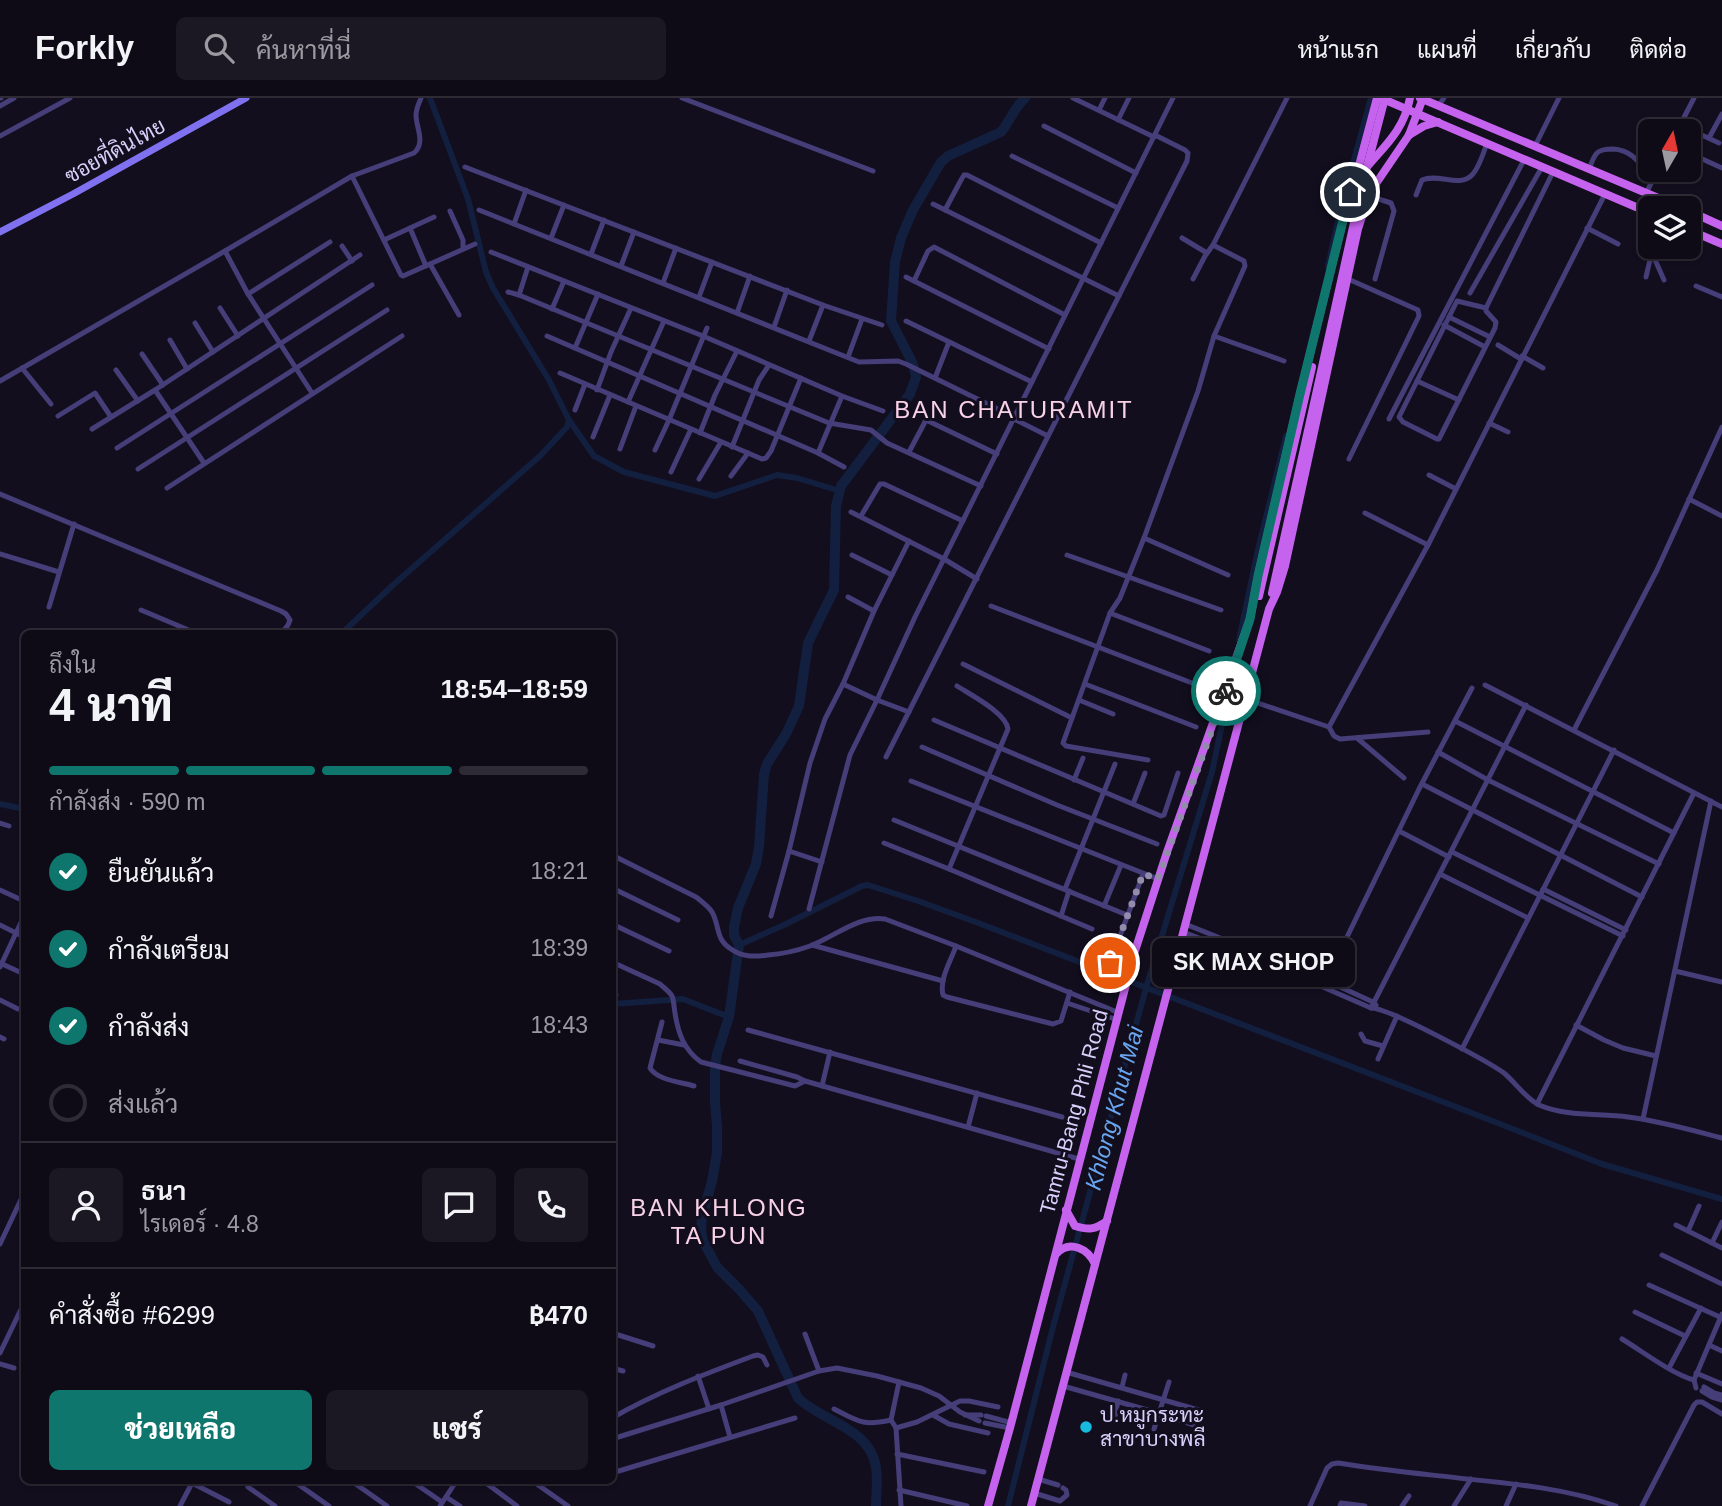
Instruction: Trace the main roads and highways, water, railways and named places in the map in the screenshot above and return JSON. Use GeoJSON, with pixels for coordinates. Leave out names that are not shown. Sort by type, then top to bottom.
{"type":"FeatureCollection","features":[{"type":"Feature","properties":{"kind":"main road"},"geometry":{"type":"LineString","coordinates":[[1381,98],[1638,208]]}},
{"type":"Feature","properties":{"kind":"main road"},"geometry":{"type":"LineString","coordinates":[[1281,566],[1381,98]]}},
{"type":"Feature","properties":{"kind":"main road"},"geometry":{"type":"LineString","coordinates":[[1250,619],[1263,582],[1358,171],[1381,98]]}},
{"type":"Feature","properties":{"kind":"main road","name":"Tamru-Bang Phli Road"},"geometry":{"type":"LineString","coordinates":[[988,1506],[1129,969],[1250,619],[1300,394],[1349,197],[1357,179],[1400,126],[1410,98]]}},
{"type":"Feature","properties":{"kind":"main road"},"geometry":{"type":"LineString","coordinates":[[1031,1506],[1269,609],[1291,536],[1358,229],[1369,196],[1409,135],[1421,98],[1653,196]]}},
{"type":"Feature","properties":{"kind":"main road"},"geometry":{"type":"LineString","coordinates":[[1441,99],[1458,114]]}},
{"type":"Feature","properties":{"kind":"main road"},"geometry":{"type":"LineString","coordinates":[[1396,105],[1400,126]]}},
{"type":"Feature","properties":{"kind":"main road"},"geometry":{"type":"LineString","coordinates":[[1409,135],[1438,122]]}},
{"type":"Feature","properties":{"kind":"main road"},"geometry":{"type":"LineString","coordinates":[[1701,216],[1722,226]]}},
{"type":"Feature","properties":{"kind":"main road"},"geometry":{"type":"LineString","coordinates":[[1701,235],[1722,244]]}},
{"type":"Feature","properties":{"kind":"main road"},"geometry":{"type":"LineString","coordinates":[[1066,1210],[1075,1226],[1085,1229],[1090,1230],[1107,1221]]}},
{"type":"Feature","properties":{"kind":"main road"},"geometry":{"type":"LineString","coordinates":[[1054,1256],[1066,1247],[1075,1247],[1086,1251],[1095,1264]]}},
{"type":"Feature","properties":{"kind":"waterway"},"geometry":{"type":"LineString","coordinates":[[345,630],[540,456],[567,427],[569,420],[549,380],[486,272],[468,199],[430,98]]}},
{"type":"Feature","properties":{"kind":"waterway"},"geometry":{"type":"LineString","coordinates":[[876,1506],[876,1468],[872,1454],[856,1435],[798,1398],[758,1311],[717,1267],[703,1241],[702,1217],[717,1153],[715,1065],[729,1017],[739,945],[734,935],[734,927],[738,908],[756,864],[759,847],[764,774],[799,706],[808,643],[834,590],[836,506],[841,486],[910,394],[916,377],[913,364],[891,321],[895,262],[901,238],[913,210],[941,162],[948,156],[1001,132],[1025,98]]}},
{"type":"Feature","properties":{"kind":"waterway","name":"Khlong Khut Mai"},"geometry":{"type":"LineString","coordinates":[[1328,266],[1371,98]]}},
{"type":"Feature","properties":{"kind":"waterway"},"geometry":{"type":"LineString","coordinates":[[569,420],[594,456],[624,472],[715,496],[777,475],[840,491]]}},
{"type":"Feature","properties":{"kind":"waterway","name":"Khlong Khut Mai"},"geometry":{"type":"LineString","coordinates":[[1239,640],[1286,436]]}},
{"type":"Feature","properties":{"kind":"waterway","name":"Khlong Khut Mai"},"geometry":{"type":"LineString","coordinates":[[1008,1506],[1053,1327],[1146,988],[1212,772],[1231,682]]}},
{"type":"Feature","properties":{"kind":"waterway"},"geometry":{"type":"LineString","coordinates":[[0,804],[21,808]]}},
{"type":"Feature","properties":{"kind":"waterway"},"geometry":{"type":"LineString","coordinates":[[739,945],[868,885],[973,921],[1602,1164],[1722,1199]]}},
{"type":"Feature","properties":{"kind":"waterway"},"geometry":{"type":"LineString","coordinates":[[616,1004],[683,999],[729,1017]]}},
{"type":"Feature","properties":{"kind":"place","name":"SK MAX SHOP"},"geometry":{"type":"Point","coordinates":[1110,963]}},
{"type":"Feature","properties":{"kind":"place","name":"ป.หมูกระทะ สาขาบางพลี"},"geometry":{"type":"Point","coordinates":[1086,1427]}},
{"type":"Feature","properties":{"kind":"district","name":"BAN CHATURAMIT"},"geometry":{"type":"Point","coordinates":[1014,410]}},
{"type":"Feature","properties":{"kind":"district","name":"BAN KHLONG TA PUN"},"geometry":{"type":"Point","coordinates":[719,1222]}}]}
